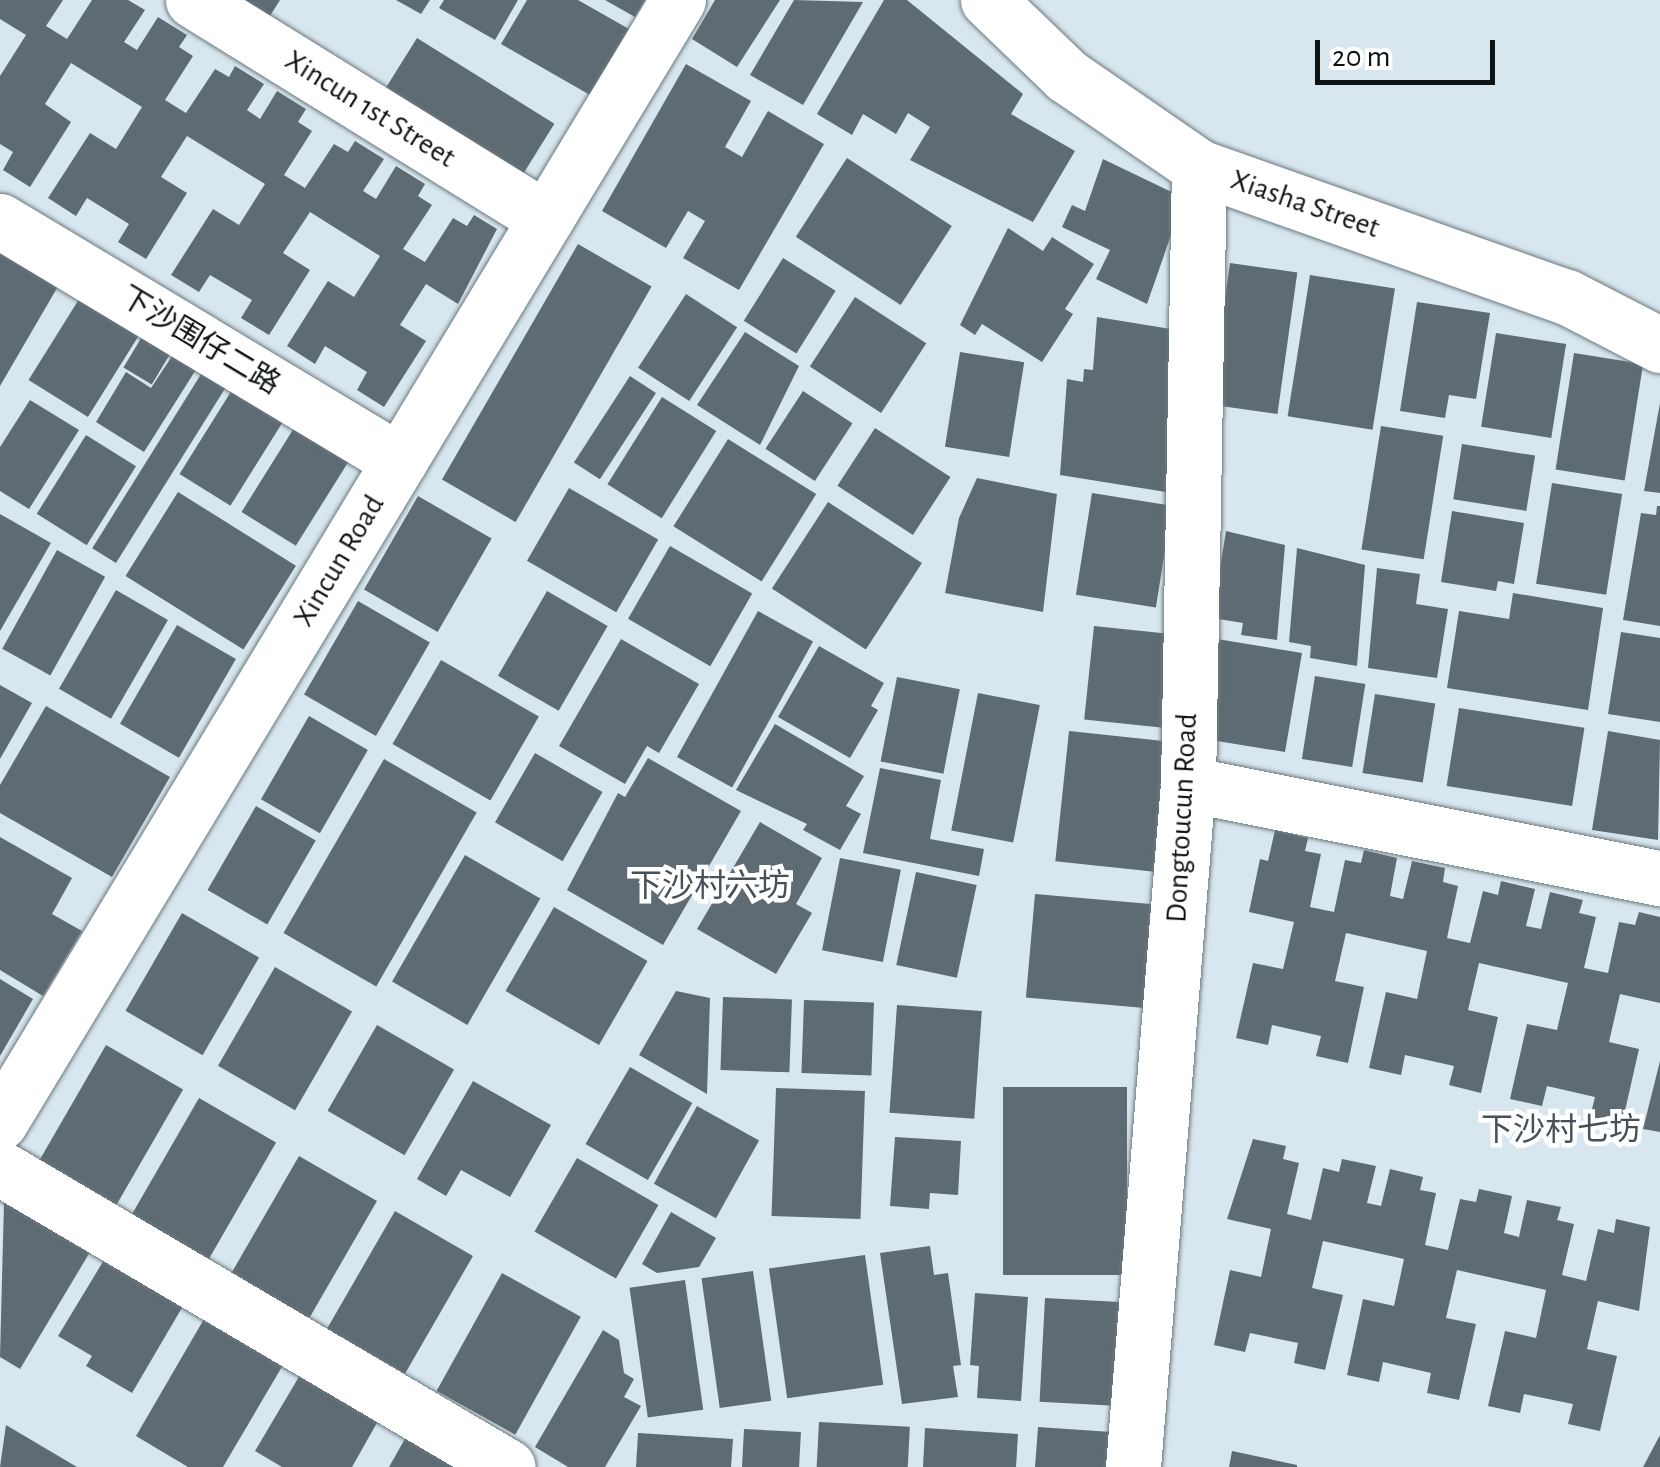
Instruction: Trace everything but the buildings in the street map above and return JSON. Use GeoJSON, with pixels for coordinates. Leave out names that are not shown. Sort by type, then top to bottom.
{"type":"FeatureCollection","features":[{"type":"Feature","properties":{"kind":"street","name":"Xincun 1st Street"},"geometry":{"type":"LineString","coordinates":[[194,0],[546,219]]}},
{"type":"Feature","properties":{"kind":"street","name":"Xincun Road"},"geometry":{"type":"LineString","coordinates":[[0,1122],[678,0]]}},
{"type":"Feature","properties":{"kind":"street","name":"Xiasha Street"},"geometry":{"type":"LineString","coordinates":[[988,0],[1067,76],[1199,166],[1567,297],[1660,345]]}},
{"type":"Feature","properties":{"kind":"street","name":"Dongtoucun Road"},"geometry":{"type":"LineString","coordinates":[[1133,1467],[1188,784],[1199,166]]}},
{"type":"Feature","properties":{"kind":"street","name":"下沙围仔二路"},"geometry":{"type":"LineString","coordinates":[[0,221],[400,461]]}},
{"type":"Feature","properties":{"kind":"street"},"geometry":{"type":"LineString","coordinates":[[1188,784],[1660,878]]}},
{"type":"Feature","properties":{"kind":"street"},"geometry":{"type":"LineString","coordinates":[[0,1168],[508,1467]]}},
{"type":"Feature","properties":{"kind":"district","name":"下沙村六坊"},"geometry":{"type":"Point","coordinates":[710,886]}},
{"type":"Feature","properties":{"kind":"district","name":"下沙村七坊"},"geometry":{"type":"Point","coordinates":[1561,1130]}}]}
